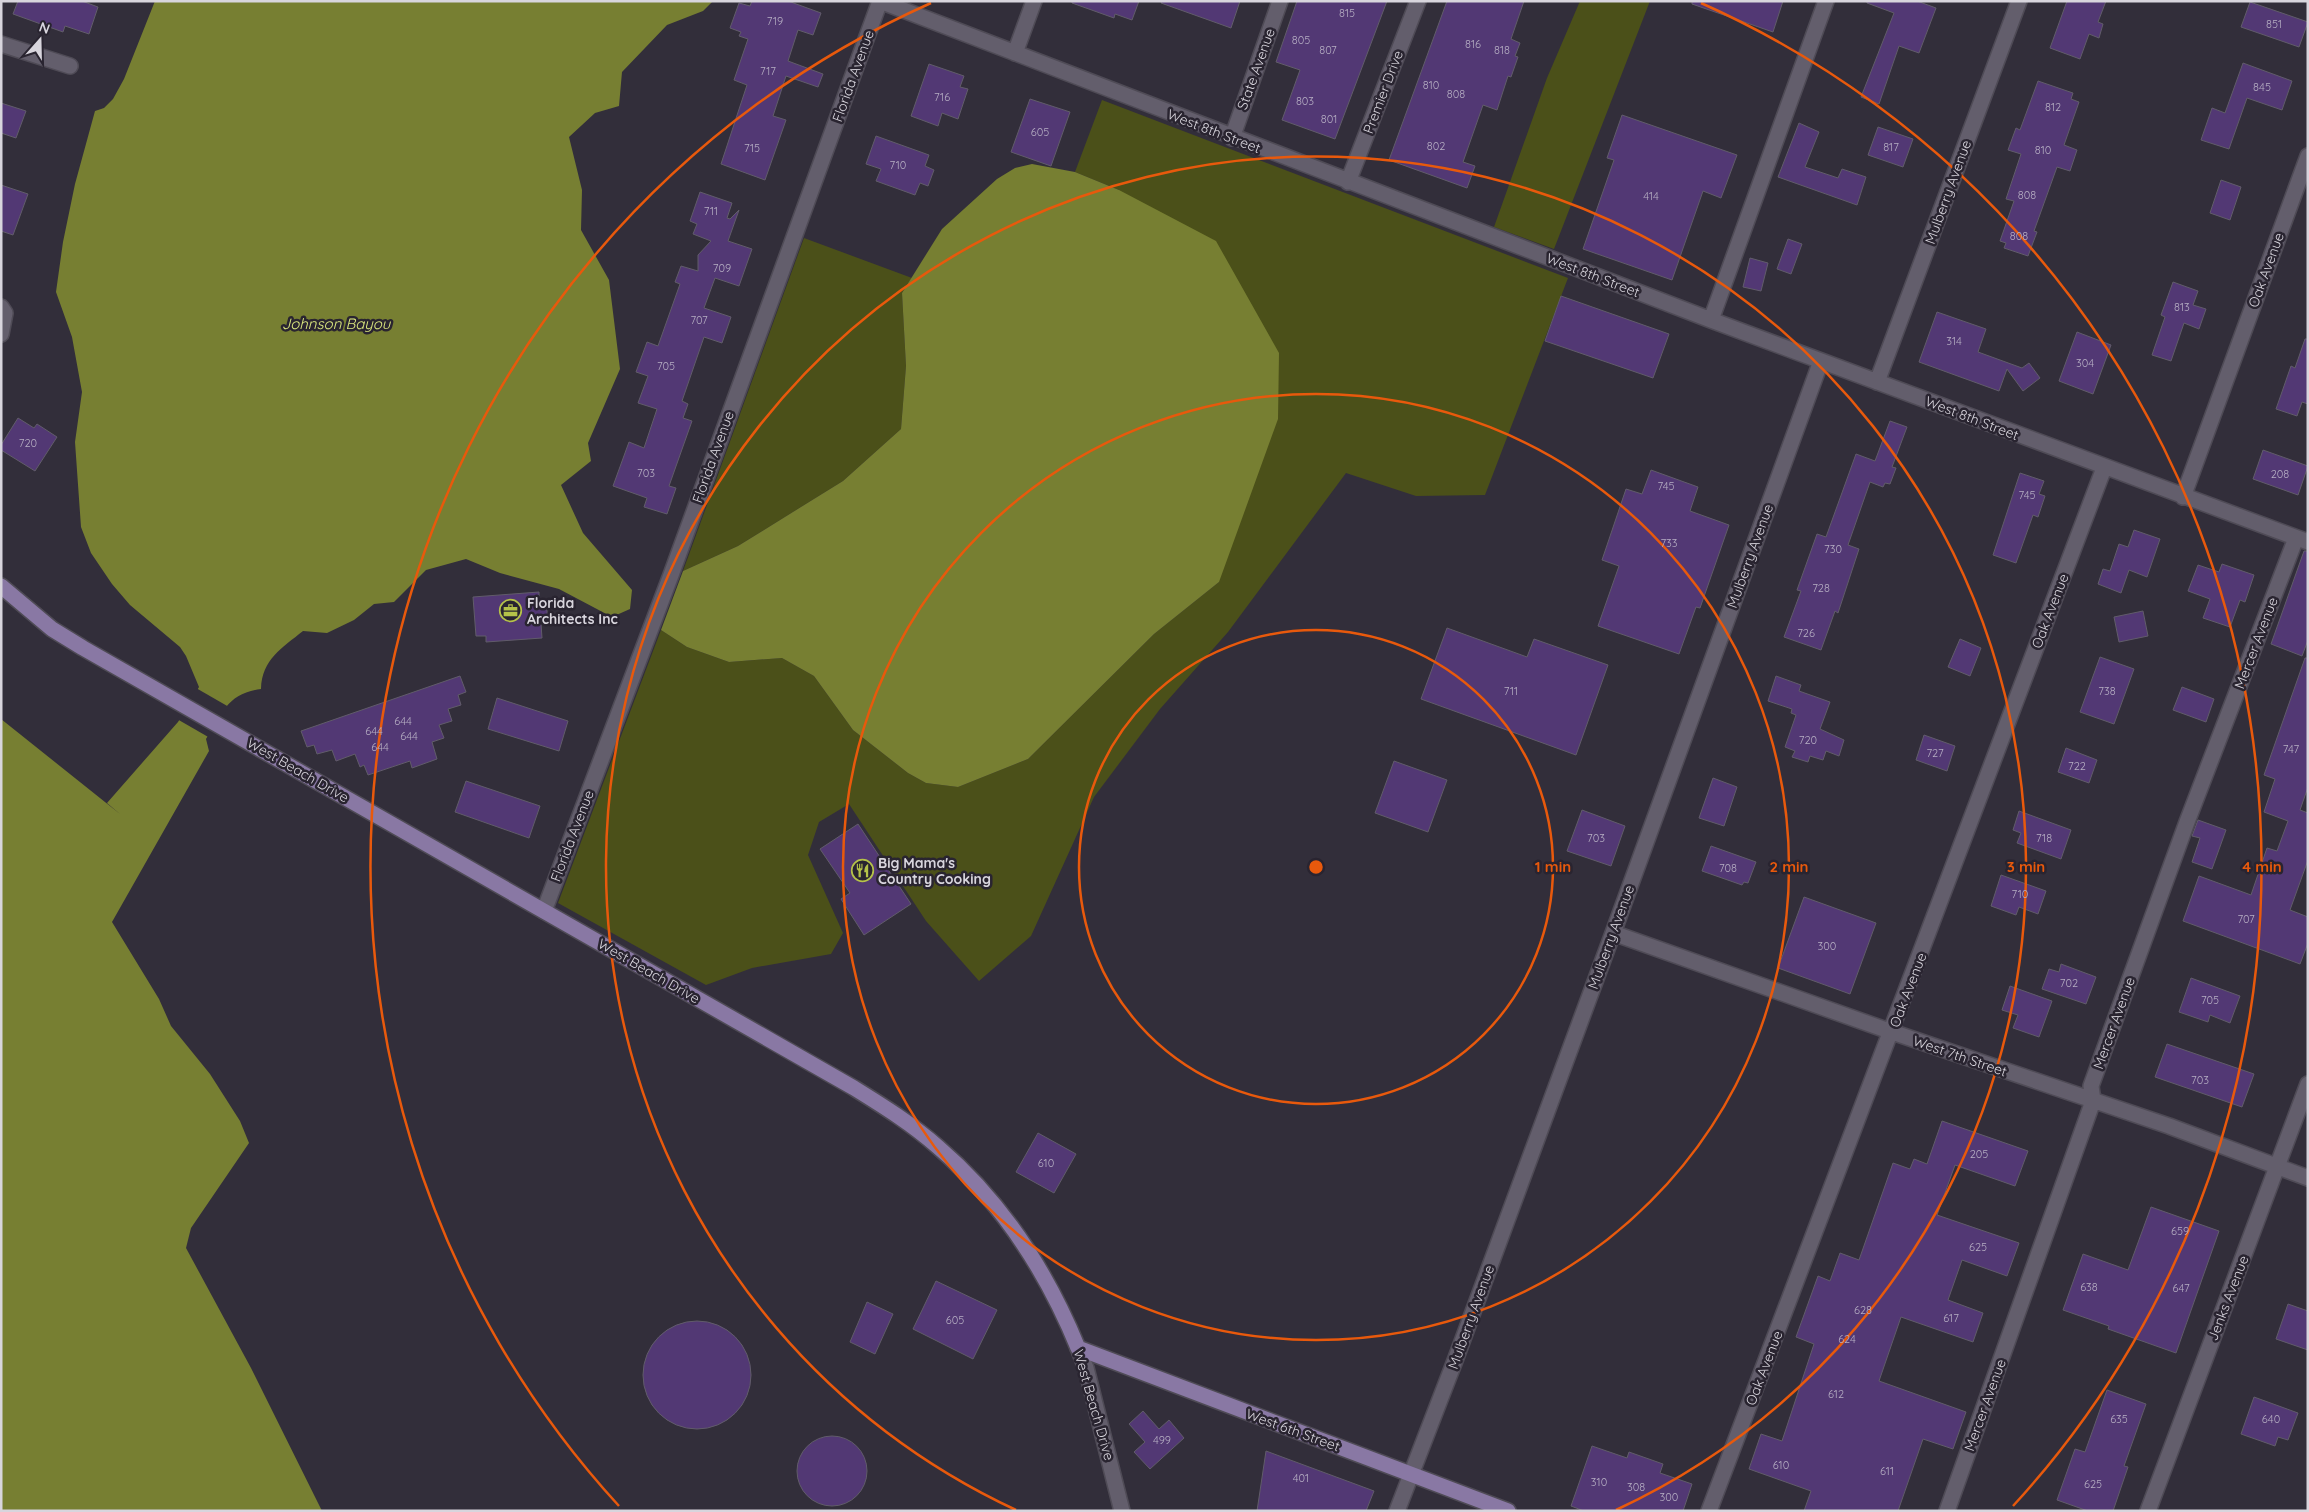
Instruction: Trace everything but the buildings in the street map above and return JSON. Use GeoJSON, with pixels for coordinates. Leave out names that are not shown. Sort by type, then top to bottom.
{"type":"FeatureCollection","features":[{"type":"Feature","properties":{"kind":"main road","name":"West Beach Drive"},"geometry":{"type":"LineString","coordinates":[[1,586],[58,633],[854,1088],[899,1117],[938,1146],[981,1189],[1021,1240],[1053,1293],[1078,1348]]}},
{"type":"Feature","properties":{"kind":"main road","name":"West 6th Street"},"geometry":{"type":"LineString","coordinates":[[1078,1348],[1508,1511]]}},
{"type":"Feature","properties":{"kind":"street","name":"West 8th Street"},"geometry":{"type":"LineString","coordinates":[[880,1],[1232,138],[1711,320],[2104,468],[2302,540]]}},
{"type":"Feature","properties":{"kind":"street","name":"Florida Avenue"},"geometry":{"type":"LineString","coordinates":[[544,911],[650,634],[880,1]]}},
{"type":"Feature","properties":{"kind":"street"},"geometry":{"type":"LineString","coordinates":[[1015,53],[1034,1]]}},
{"type":"Feature","properties":{"kind":"street","name":"State Avenue"},"geometry":{"type":"LineString","coordinates":[[1232,138],[1280,1]]}},
{"type":"Feature","properties":{"kind":"street","name":"Premier Drive"},"geometry":{"type":"LineString","coordinates":[[1348,182],[1418,1]]}},
{"type":"Feature","properties":{"kind":"street"},"geometry":{"type":"LineString","coordinates":[[1711,320],[1826,1]]}},
{"type":"Feature","properties":{"kind":"street","name":"Mulberry Avenue"},"geometry":{"type":"LineString","coordinates":[[1877,382],[2019,1]]}},
{"type":"Feature","properties":{"kind":"street"},"geometry":{"type":"LineString","coordinates":[[1,44],[70,66]]}},
{"type":"Feature","properties":{"kind":"street","name":"Oak Avenue"},"geometry":{"type":"LineString","coordinates":[[2183,497],[2308,156]]}},
{"type":"Feature","properties":{"kind":"street"},"geometry":{"type":"LineString","coordinates":[[1,307],[5,313],[1,334]]}},
{"type":"Feature","properties":{"kind":"street","name":"Mulberry Avenue"},"geometry":{"type":"LineString","coordinates":[[1397,1511],[1613,933],[1821,361]]}},
{"type":"Feature","properties":{"kind":"street","name":"Oak Avenue"},"geometry":{"type":"LineString","coordinates":[[1710,1511],[2104,468]]}},
{"type":"Feature","properties":{"kind":"street","name":"Mercer Avenue"},"geometry":{"type":"LineString","coordinates":[[1947,1511],[2093,1101],[2091,1086],[2094,1076],[2187,822],[2302,540]]}},
{"type":"Feature","properties":{"kind":"street","name":"West 7th Street"},"geometry":{"type":"LineString","coordinates":[[1613,933],[1892,1032],[2169,1126],[2308,1178]]}},
{"type":"Feature","properties":{"kind":"street","name":"Jenks Avenue"},"geometry":{"type":"LineString","coordinates":[[2148,1511],[2308,1084]]}},
{"type":"Feature","properties":{"kind":"street","name":"West Beach Drive"},"geometry":{"type":"LineString","coordinates":[[1078,1348],[1086,1368],[1122,1511]]}},
{"type":"Feature","properties":{"kind":"shaded area"},"geometry":{"type":"Polygon","coordinates":[[[1580,1],[1650,1],[1554,249],[1494,227],[1547,78],[1580,1]]]}},
{"type":"Feature","properties":{"kind":"shaded area"},"geometry":{"type":"Polygon","coordinates":[[[1102,100],[1568,278],[1485,495],[1416,496],[1346,473],[1228,632],[1160,709],[1094,797],[1031,936],[979,981],[926,921],[849,804],[819,822],[808,855],[843,933],[831,954],[752,968],[706,985],[558,903],[661,630],[687,647],[729,662],[782,658],[814,676],[853,730],[908,773],[926,783],[958,787],[1028,759],[1154,634],[1219,582],[1119,190],[1075,172],[1102,100]]]}},
{"type":"Feature","properties":{"kind":"shaded area"},"geometry":{"type":"Polygon","coordinates":[[[804,238],[912,278],[902,293],[906,366],[901,429],[843,481],[738,546],[683,571],[804,238]]]}},
{"type":"Feature","properties":{"kind":"water","name":"Johnson Bayou"},"geometry":{"type":"Polygon","coordinates":[[[155,1],[713,1],[703,11],[667,25],[622,72],[619,106],[595,113],[569,137],[582,190],[581,230],[609,280],[620,369],[588,443],[591,461],[561,485],[583,533],[632,590],[630,609],[612,617],[559,589],[500,573],[466,559],[426,570],[394,602],[374,604],[354,620],[327,633],[303,631],[274,655],[265,670],[261,689],[241,695],[233,700],[222,713],[206,739],[209,751],[112,922],[159,999],[171,1026],[210,1074],[240,1121],[249,1143],[191,1228],[186,1248],[251,1368],[322,1511],[1,1511],[1,719],[120,814],[107,803],[178,722],[199,687],[186,656],[180,647],[130,605],[112,584],[91,553],[81,527],[75,442],[82,392],[72,337],[56,292],[63,242],[75,184],[95,111],[104,108],[113,99],[124,79],[155,1]]]}},
{"type":"Feature","properties":{"kind":"water"},"geometry":{"type":"Polygon","coordinates":[[[1032,164],[1075,172],[1119,190],[1216,241],[1279,353],[1278,419],[1219,582],[1154,634],[1028,759],[958,787],[926,783],[908,773],[853,730],[814,676],[782,658],[729,662],[687,647],[661,630],[683,571],[738,546],[843,481],[901,429],[906,366],[902,293],[942,229],[997,179],[1015,168],[1032,164]]]}},
{"type":"Feature","properties":{"kind":"pier"},"geometry":{"type":"Polygon","coordinates":[[[196,688],[229,707],[210,738],[177,719],[196,688]]]}},
{"type":"Feature","properties":{"kind":"place","name":"Florida Architects Inc"},"geometry":{"type":"Point","coordinates":[511,611]}},
{"type":"Feature","properties":{"kind":"place","name":"Big Mama's Country Cooking"},"geometry":{"type":"Point","coordinates":[862,871]}}]}
